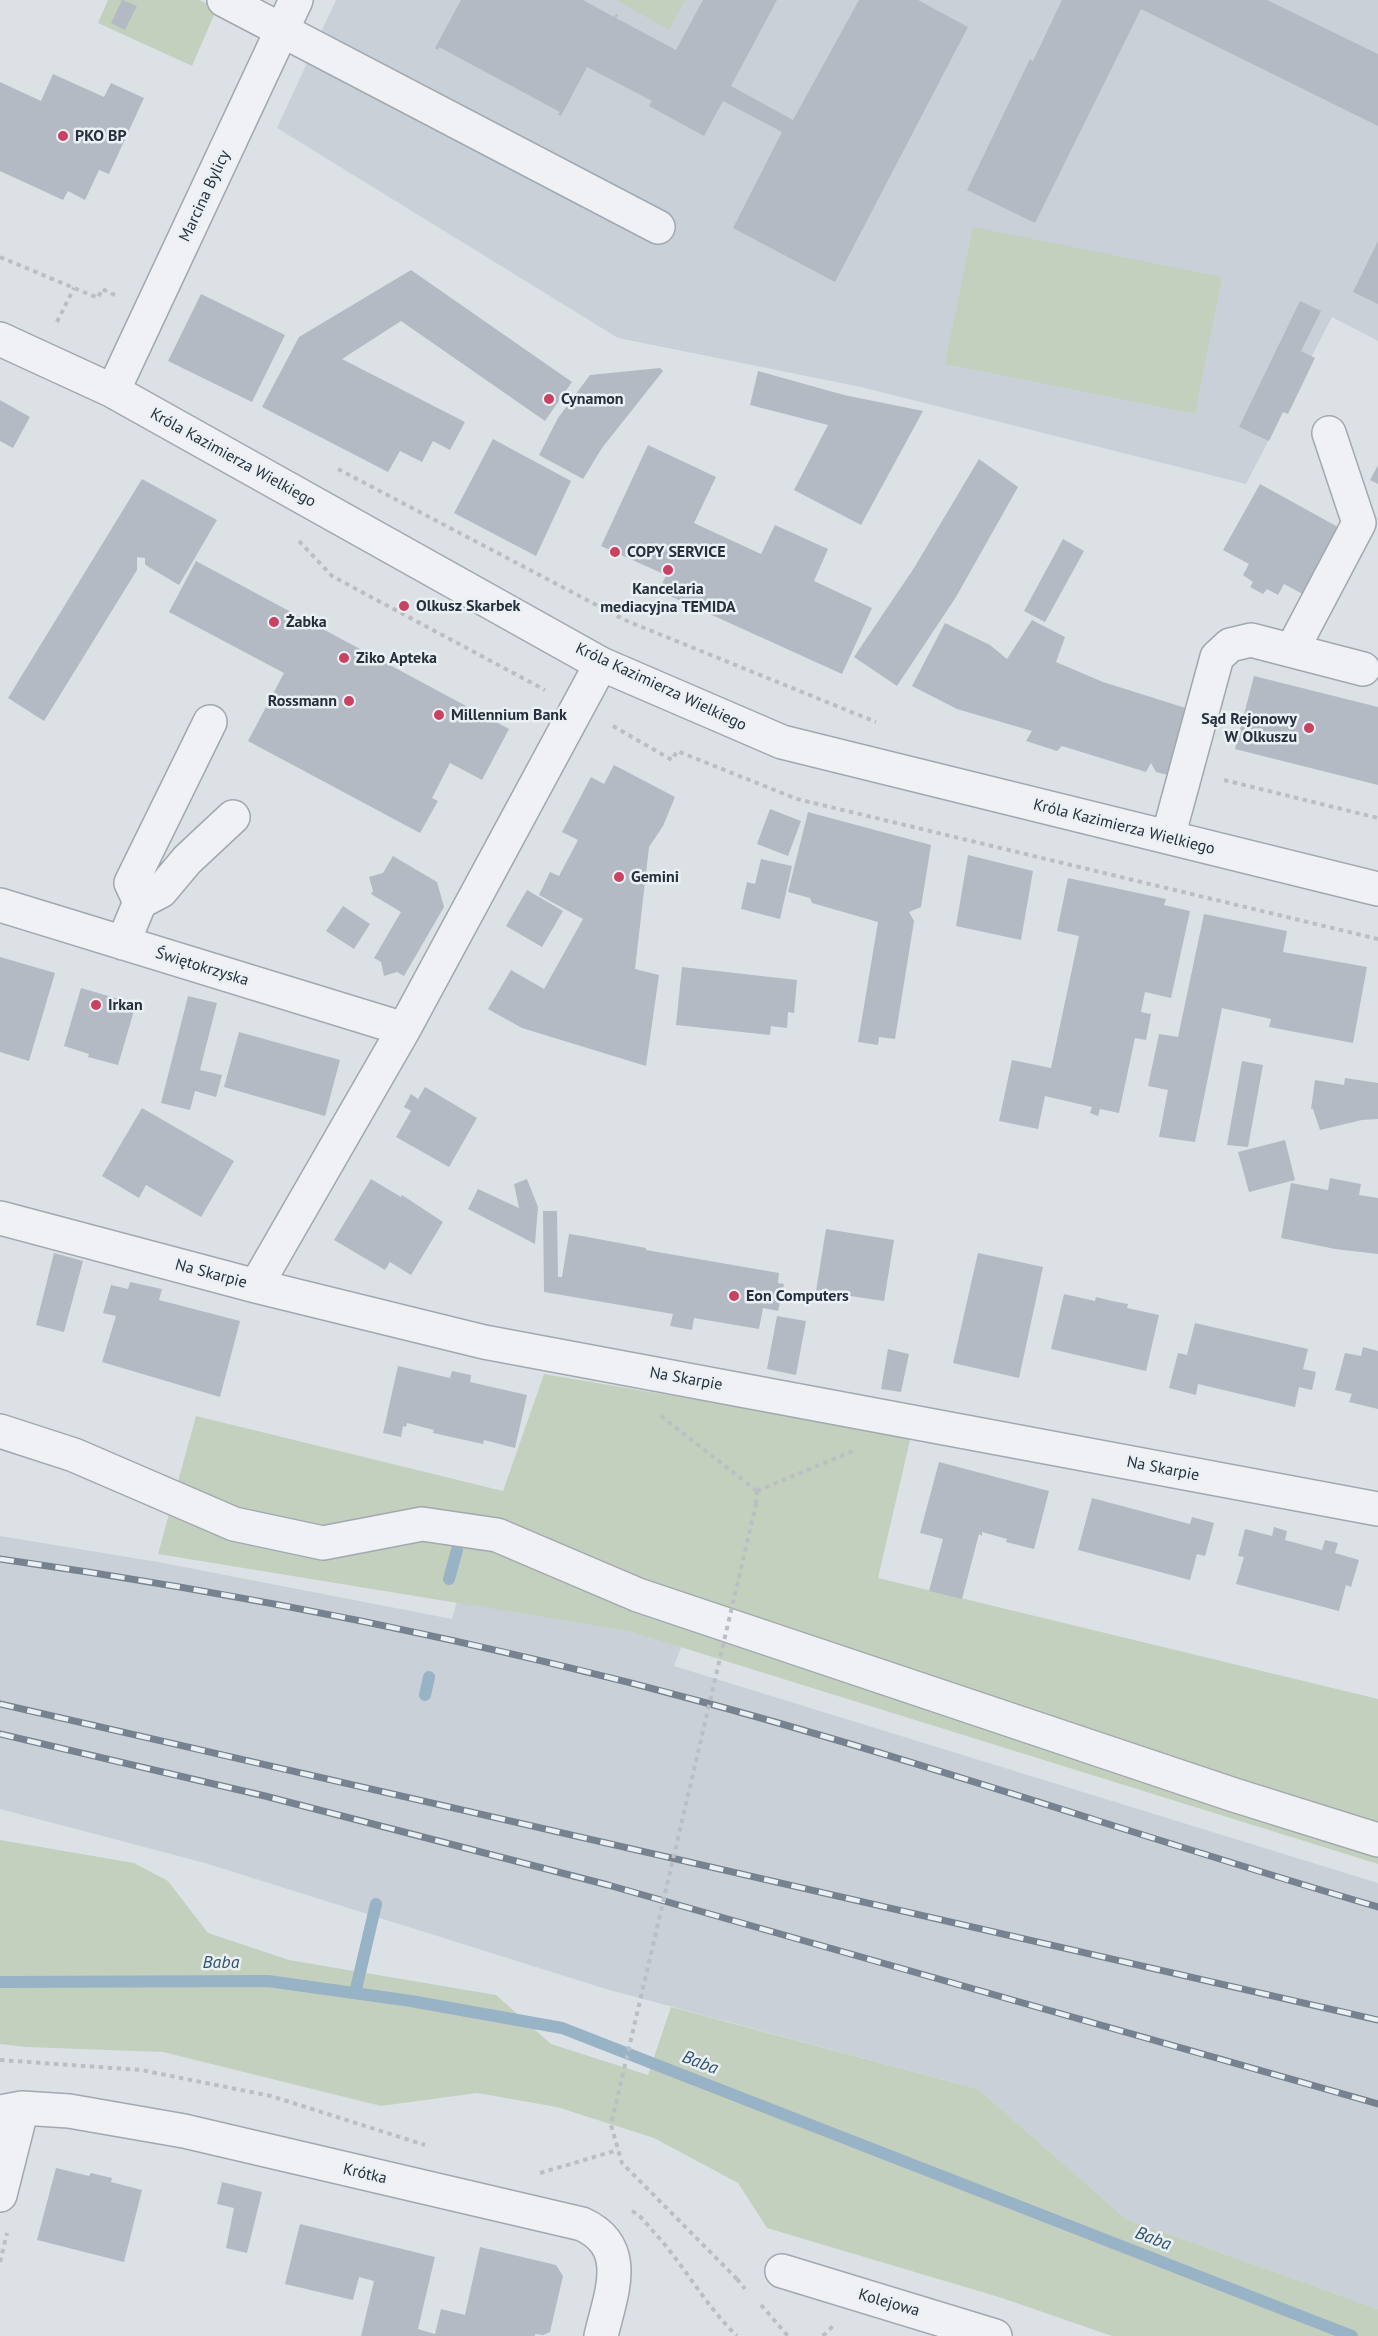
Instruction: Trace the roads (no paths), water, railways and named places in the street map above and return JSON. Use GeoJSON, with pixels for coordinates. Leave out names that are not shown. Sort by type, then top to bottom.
{"type":"FeatureCollection","features":[{"type":"Feature","properties":{"kind":"street"},"geometry":{"type":"LineString","coordinates":[[224,0],[658,227]]}},
{"type":"Feature","properties":{"kind":"street","name":"Marcina Bylicy"},"geometry":{"type":"LineString","coordinates":[[113,391],[296,0]]}},
{"type":"Feature","properties":{"kind":"street","name":"Króla Kazimierza Wielkiego"},"geometry":{"type":"LineString","coordinates":[[0,339],[113,391],[602,664],[782,742],[1378,889]]}},
{"type":"Feature","properties":{"kind":"street"},"geometry":{"type":"LineString","coordinates":[[1292,650],[1359,523],[1329,433]]}},
{"type":"Feature","properties":{"kind":"street"},"geometry":{"type":"LineString","coordinates":[[1168,837],[1217,657],[1230,645],[1251,640],[1363,669]]}},
{"type":"Feature","properties":{"kind":"street"},"geometry":{"type":"LineString","coordinates":[[256,1286],[404,1029],[602,664]]}},
{"type":"Feature","properties":{"kind":"street"},"geometry":{"type":"LineString","coordinates":[[140,902],[131,883],[210,722]]}},
{"type":"Feature","properties":{"kind":"street"},"geometry":{"type":"LineString","coordinates":[[123,943],[140,902],[161,891],[187,860],[233,817]]}},
{"type":"Feature","properties":{"kind":"street","name":"Świętokrzyska"},"geometry":{"type":"LineString","coordinates":[[0,905],[404,1029]]}},
{"type":"Feature","properties":{"kind":"street","name":"Na Skarpie"},"geometry":{"type":"LineString","coordinates":[[0,1218],[256,1286],[484,1342],[1378,1509]]}},
{"type":"Feature","properties":{"kind":"street"},"geometry":{"type":"LineString","coordinates":[[0,1431],[74,1455],[234,1524],[323,1544],[422,1524],[497,1535],[638,1595],[1234,1795],[1378,1840]]}},
{"type":"Feature","properties":{"kind":"street"},"geometry":{"type":"LineString","coordinates":[[0,2195],[11,2110]]}},
{"type":"Feature","properties":{"kind":"street","name":"Krótka"},"geometry":{"type":"LineString","coordinates":[[11,2110],[69,2110],[184,2131],[582,2224],[596,2230],[606,2240],[612,2252],[612,2288],[601,2336]]}},
{"type":"Feature","properties":{"kind":"street","name":"Kolejowa"},"geometry":{"type":"LineString","coordinates":[[783,2271],[995,2336]]}},
{"type":"Feature","properties":{"kind":"waterway"},"geometry":{"type":"LineString","coordinates":[[449,1579],[457,1550]]}},
{"type":"Feature","properties":{"kind":"waterway"},"geometry":{"type":"LineString","coordinates":[[425,1695],[429,1677]]}},
{"type":"Feature","properties":{"kind":"waterway"},"geometry":{"type":"LineString","coordinates":[[355,1993],[376,1904]]}},
{"type":"Feature","properties":{"kind":"waterway","name":"Baba"},"geometry":{"type":"LineString","coordinates":[[0,1982],[268,1981],[411,2001],[562,2028],[1352,2336]]}},
{"type":"Feature","properties":{"kind":"railway"},"geometry":{"type":"LineString","coordinates":[[0,1559],[270,1603],[449,1640],[626,1682],[881,1753],[1378,1907]]}},
{"type":"Feature","properties":{"kind":"railway"},"geometry":{"type":"LineString","coordinates":[[0,1704],[1378,2020]]}},
{"type":"Feature","properties":{"kind":"railway"},"geometry":{"type":"LineString","coordinates":[[0,1734],[265,1796],[608,1885],[1378,2104]]}},
{"type":"Feature","properties":{"kind":"place","name":"PKO BP"},"geometry":{"type":"Point","coordinates":[63,136]}},
{"type":"Feature","properties":{"kind":"place","name":"Cynamon"},"geometry":{"type":"Point","coordinates":[549,399]}},
{"type":"Feature","properties":{"kind":"place","name":"COPY SERVICE"},"geometry":{"type":"Point","coordinates":[615,552]}},
{"type":"Feature","properties":{"kind":"place","name":"Kancelaria mediacyjna TEMIDA"},"geometry":{"type":"Point","coordinates":[668,570]}},
{"type":"Feature","properties":{"kind":"place","name":"Olkusz Skarbek"},"geometry":{"type":"Point","coordinates":[404,606]}},
{"type":"Feature","properties":{"kind":"place","name":"Żabka"},"geometry":{"type":"Point","coordinates":[274,622]}},
{"type":"Feature","properties":{"kind":"place","name":"Ziko Apteka"},"geometry":{"type":"Point","coordinates":[344,658]}},
{"type":"Feature","properties":{"kind":"place","name":"Rossmann"},"geometry":{"type":"Point","coordinates":[349,701]}},
{"type":"Feature","properties":{"kind":"place","name":"Millennium Bank"},"geometry":{"type":"Point","coordinates":[439,715]}},
{"type":"Feature","properties":{"kind":"place","name":"Sąd Rejonowy W Olkuszu"},"geometry":{"type":"Point","coordinates":[1309,728]}},
{"type":"Feature","properties":{"kind":"place","name":"Gemini"},"geometry":{"type":"Point","coordinates":[619,877]}},
{"type":"Feature","properties":{"kind":"place","name":"Irkan"},"geometry":{"type":"Point","coordinates":[96,1005]}},
{"type":"Feature","properties":{"kind":"place","name":"Eon Computers"},"geometry":{"type":"Point","coordinates":[734,1296]}}]}
